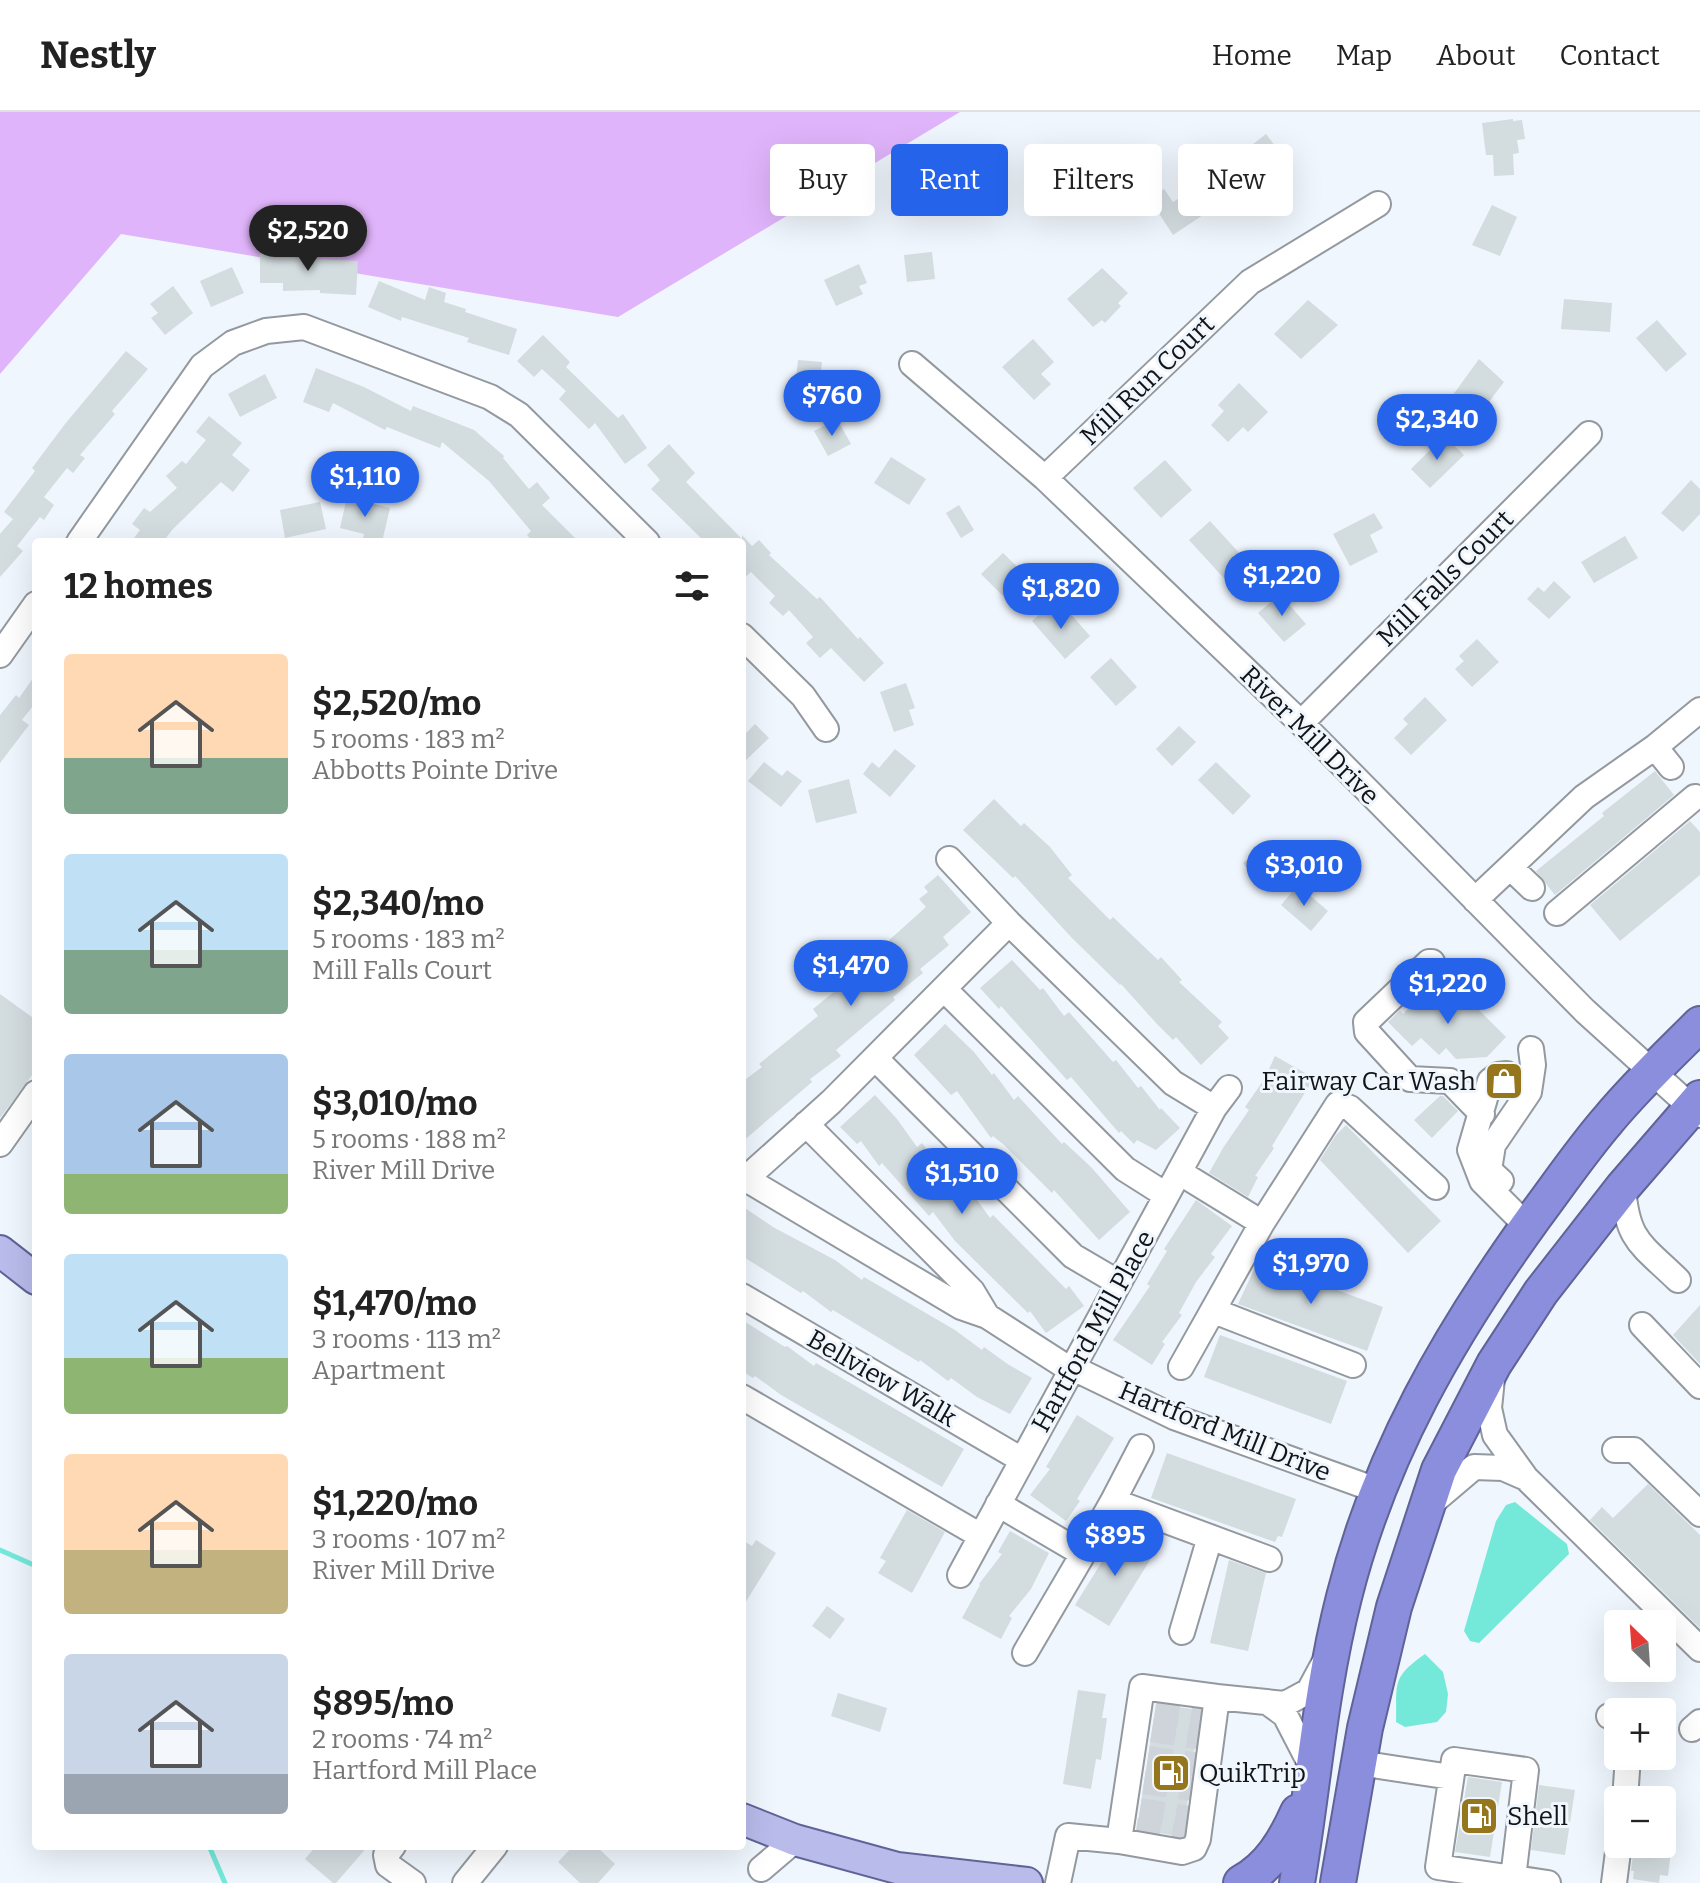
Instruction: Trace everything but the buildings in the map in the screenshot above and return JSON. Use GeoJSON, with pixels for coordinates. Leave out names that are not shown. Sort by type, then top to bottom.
{"type":"FeatureCollection","features":[{"type":"Feature","properties":{"kind":"highway"},"geometry":{"type":"LineString","coordinates":[[1297,1883],[1326,1677],[1344,1594],[1408,1418],[1486,1284],[1532,1221],[1608,1119],[1700,1024]]}},
{"type":"Feature","properties":{"kind":"highway"},"geometry":{"type":"LineString","coordinates":[[1338,1883],[1359,1763],[1394,1607],[1439,1470],[1494,1364],[1541,1292],[1623,1187],[1697,1106]]}},
{"type":"Feature","properties":{"kind":"highway"},"geometry":{"type":"LineString","coordinates":[[1241,1883],[1255,1875],[1283,1845],[1313,1776]]}},
{"type":"Feature","properties":{"kind":"highway"},"geometry":{"type":"LineString","coordinates":[[1352,1808],[1355,1856],[1365,1883]]}},
{"type":"Feature","properties":{"kind":"main road"},"geometry":{"type":"LineString","coordinates":[[0,1251],[32,1276]]}},
{"type":"Feature","properties":{"kind":"main road"},"geometry":{"type":"LineString","coordinates":[[746,1821],[895,1875],[1027,1883]]}},
{"type":"Feature","properties":{"kind":"street","name":"Mill Run Court"},"geometry":{"type":"LineString","coordinates":[[1045,478],[1250,282],[1378,204]]}},
{"type":"Feature","properties":{"kind":"street"},"geometry":{"type":"LineString","coordinates":[[82,538],[202,366],[233,343],[266,331],[304,327],[490,397],[519,415],[643,538]]}},
{"type":"Feature","properties":{"kind":"street","name":"River Mill Drive"},"geometry":{"type":"LineString","coordinates":[[912,364],[1045,478],[1301,723],[1585,1011],[1652,1071],[1697,1106]]}},
{"type":"Feature","properties":{"kind":"street","name":"Mill Falls Court"},"geometry":{"type":"LineString","coordinates":[[1301,723],[1589,434]]}},
{"type":"Feature","properties":{"kind":"street"},"geometry":{"type":"LineString","coordinates":[[0,655],[32,610]]}},
{"type":"Feature","properties":{"kind":"street"},"geometry":{"type":"LineString","coordinates":[[746,640],[803,696],[826,729]]}},
{"type":"Feature","properties":{"kind":"street"},"geometry":{"type":"LineString","coordinates":[[1475,900],[1584,797],[1655,747],[1700,710]]}},
{"type":"Feature","properties":{"kind":"street"},"geometry":{"type":"LineString","coordinates":[[1655,747],[1671,767]]}},
{"type":"Feature","properties":{"kind":"street"},"geometry":{"type":"LineString","coordinates":[[1557,913],[1695,797]]}},
{"type":"Feature","properties":{"kind":"street"},"geometry":{"type":"LineString","coordinates":[[949,859],[1009,923],[1173,1083],[1214,1108]]}},
{"type":"Feature","properties":{"kind":"street"},"geometry":{"type":"LineString","coordinates":[[1510,867],[1532,888]]}},
{"type":"Feature","properties":{"kind":"street"},"geometry":{"type":"LineString","coordinates":[[746,1179],[875,1058],[1009,923]]}},
{"type":"Feature","properties":{"kind":"street"},"geometry":{"type":"LineString","coordinates":[[1430,962],[1366,1022],[1367,1032],[1410,1079],[1450,1081],[1482,1114]]}},
{"type":"Feature","properties":{"kind":"street"},"geometry":{"type":"LineString","coordinates":[[944,989],[1125,1169],[1166,1195]]}},
{"type":"Feature","properties":{"kind":"street"},"geometry":{"type":"LineString","coordinates":[[1531,1049],[1533,1065],[1529,1092],[1493,1145],[1489,1170],[1532,1221]]}},
{"type":"Feature","properties":{"kind":"street"},"geometry":{"type":"LineString","coordinates":[[875,1058],[1073,1256],[1119,1283]]}},
{"type":"Feature","properties":{"kind":"street"},"geometry":{"type":"LineString","coordinates":[[1529,1092],[1507,1074],[1498,1075],[1490,1081],[1470,1150],[1482,1181],[1532,1221]]}},
{"type":"Feature","properties":{"kind":"street","name":"Hartford Mill Place"},"geometry":{"type":"LineString","coordinates":[[960,1575],[1214,1108],[1229,1088]]}},
{"type":"Feature","properties":{"kind":"street"},"geometry":{"type":"LineString","coordinates":[[3,1146],[32,1099]]}},
{"type":"Feature","properties":{"kind":"street"},"geometry":{"type":"LineString","coordinates":[[1181,1367],[1262,1223],[1338,1104],[1350,1108],[1436,1187]]}},
{"type":"Feature","properties":{"kind":"street"},"geometry":{"type":"LineString","coordinates":[[806,1124],[972,1291],[987,1316]]}},
{"type":"Feature","properties":{"kind":"street"},"geometry":{"type":"LineString","coordinates":[[1179,1172],[1262,1223]]}},
{"type":"Feature","properties":{"kind":"street"},"geometry":{"type":"LineString","coordinates":[[746,1182],[961,1307],[987,1316]]}},
{"type":"Feature","properties":{"kind":"street"},"geometry":{"type":"LineString","coordinates":[[1623,1187],[1625,1216],[1633,1236],[1678,1280]]}},
{"type":"Feature","properties":{"kind":"street"},"geometry":{"type":"LineString","coordinates":[[1578,1243],[1608,1230],[1633,1236]]}},
{"type":"Feature","properties":{"kind":"street","name":"Bellview Walk"},"geometry":{"type":"LineString","coordinates":[[746,1298],[1022,1460]]}},
{"type":"Feature","properties":{"kind":"street"},"geometry":{"type":"LineString","coordinates":[[1214,1311],[1353,1365]]}},
{"type":"Feature","properties":{"kind":"street","name":"Hartford Mill Drive"},"geometry":{"type":"LineString","coordinates":[[987,1316],[1072,1369],[1174,1417],[1379,1491]]}},
{"type":"Feature","properties":{"kind":"street"},"geometry":{"type":"LineString","coordinates":[[1642,1325],[1700,1386]]}},
{"type":"Feature","properties":{"kind":"street"},"geometry":{"type":"LineString","coordinates":[[1494,1364],[1489,1408],[1495,1435],[1700,1649]]}},
{"type":"Feature","properties":{"kind":"street"},"geometry":{"type":"LineString","coordinates":[[746,1399],[981,1536]]}},
{"type":"Feature","properties":{"kind":"street"},"geometry":{"type":"LineString","coordinates":[[1025,1653],[1141,1447]]}},
{"type":"Feature","properties":{"kind":"street"},"geometry":{"type":"LineString","coordinates":[[1615,1450],[1634,1450],[1700,1514]]}},
{"type":"Feature","properties":{"kind":"street"},"geometry":{"type":"LineString","coordinates":[[1427,1508],[1474,1467],[1503,1468],[1539,1480]]}},
{"type":"Feature","properties":{"kind":"street"},"geometry":{"type":"LineString","coordinates":[[1113,1501],[1269,1559]]}},
{"type":"Feature","properties":{"kind":"street"},"geometry":{"type":"LineString","coordinates":[[998,1504],[1083,1554]]}},
{"type":"Feature","properties":{"kind":"street"},"geometry":{"type":"LineString","coordinates":[[1182,1632],[1210,1537]]}},
{"type":"Feature","properties":{"kind":"street"},"geometry":{"type":"LineString","coordinates":[[1128,1823],[1146,1720],[1142,1687],[1210,1723],[1270,1704],[1285,1704],[1309,1691],[1332,1650]]}},
{"type":"Feature","properties":{"kind":"street"},"geometry":{"type":"LineString","coordinates":[[1270,1704],[1285,1715],[1313,1776]]}},
{"type":"Feature","properties":{"kind":"street"},"geometry":{"type":"LineString","coordinates":[[1058,1883],[1068,1836],[1128,1823],[1182,1852],[1194,1848],[1194,1829],[1210,1723]]}},
{"type":"Feature","properties":{"kind":"street"},"geometry":{"type":"LineString","coordinates":[[1513,1878],[1526,1770],[1454,1760],[1438,1867],[1513,1878],[1548,1883]]}},
{"type":"Feature","properties":{"kind":"street"},"geometry":{"type":"LineString","coordinates":[[1359,1763],[1451,1777]]}},
{"type":"Feature","properties":{"kind":"street"},"geometry":{"type":"LineString","coordinates":[[761,1869],[795,1840]]}},
{"type":"Feature","properties":{"kind":"street"},"geometry":{"type":"LineString","coordinates":[[390,1850],[386,1855],[388,1865],[413,1883]]}},
{"type":"Feature","properties":{"kind":"street"},"geometry":{"type":"LineString","coordinates":[[465,1883],[492,1850]]}},
{"type":"Feature","properties":{"kind":"street"},"geometry":{"type":"LineString","coordinates":[[1614,1883],[1617,1858]]}},
{"type":"Feature","properties":{"kind":"shaded area"},"geometry":{"type":"Polygon","coordinates":[[[0,112],[960,112],[907,144],[891,144],[891,153],[875,163],[875,144],[770,144],[770,216],[786,216],[618,317],[121,234],[0,374],[0,112]]]}},
{"type":"Feature","properties":{"kind":"shaded area"},"geometry":{"type":"Polygon","coordinates":[[[1515,1502],[1567,1544],[1569,1554],[1479,1643],[1470,1641],[1464,1631],[1496,1521],[1506,1505],[1515,1502]]]}},
{"type":"Feature","properties":{"kind":"shaded area"},"geometry":{"type":"Polygon","coordinates":[[[1425,1654],[1443,1672],[1448,1694],[1446,1712],[1437,1722],[1405,1727],[1396,1722],[1398,1682],[1406,1669],[1425,1654]]]}},
{"type":"Feature","properties":{"kind":"waterway"},"geometry":{"type":"LineString","coordinates":[[0,1550],[32,1564]]}},
{"type":"Feature","properties":{"kind":"waterway"},"geometry":{"type":"LineString","coordinates":[[211,1850],[225,1883]]}},
{"type":"Feature","properties":{"kind":"tunnel"},"geometry":{"type":"LineString","coordinates":[[1155,1712],[1205,1719]]}},
{"type":"Feature","properties":{"kind":"tunnel"},"geometry":{"type":"LineString","coordinates":[[1152,1730],[1203,1738]]}},
{"type":"Feature","properties":{"kind":"tunnel"},"geometry":{"type":"LineString","coordinates":[[1148,1758],[1199,1765]]}},
{"type":"Feature","properties":{"kind":"tunnel"},"geometry":{"type":"LineString","coordinates":[[1144,1782],[1194,1789]]}},
{"type":"Feature","properties":{"kind":"tunnel"},"geometry":{"type":"LineString","coordinates":[[1140,1810],[1190,1818]]}},
{"type":"Feature","properties":{"kind":"tunnel"},"geometry":{"type":"LineString","coordinates":[[1136,1830],[1187,1838]]}},
{"type":"Feature","properties":{"kind":"place","name":"Fairway Car Wash"},"geometry":{"type":"Point","coordinates":[1504,1081]}},
{"type":"Feature","properties":{"kind":"place","name":"QuikTrip"},"geometry":{"type":"Point","coordinates":[1171,1773]}},
{"type":"Feature","properties":{"kind":"place","name":"Shell"},"geometry":{"type":"Point","coordinates":[1479,1816]}}]}
